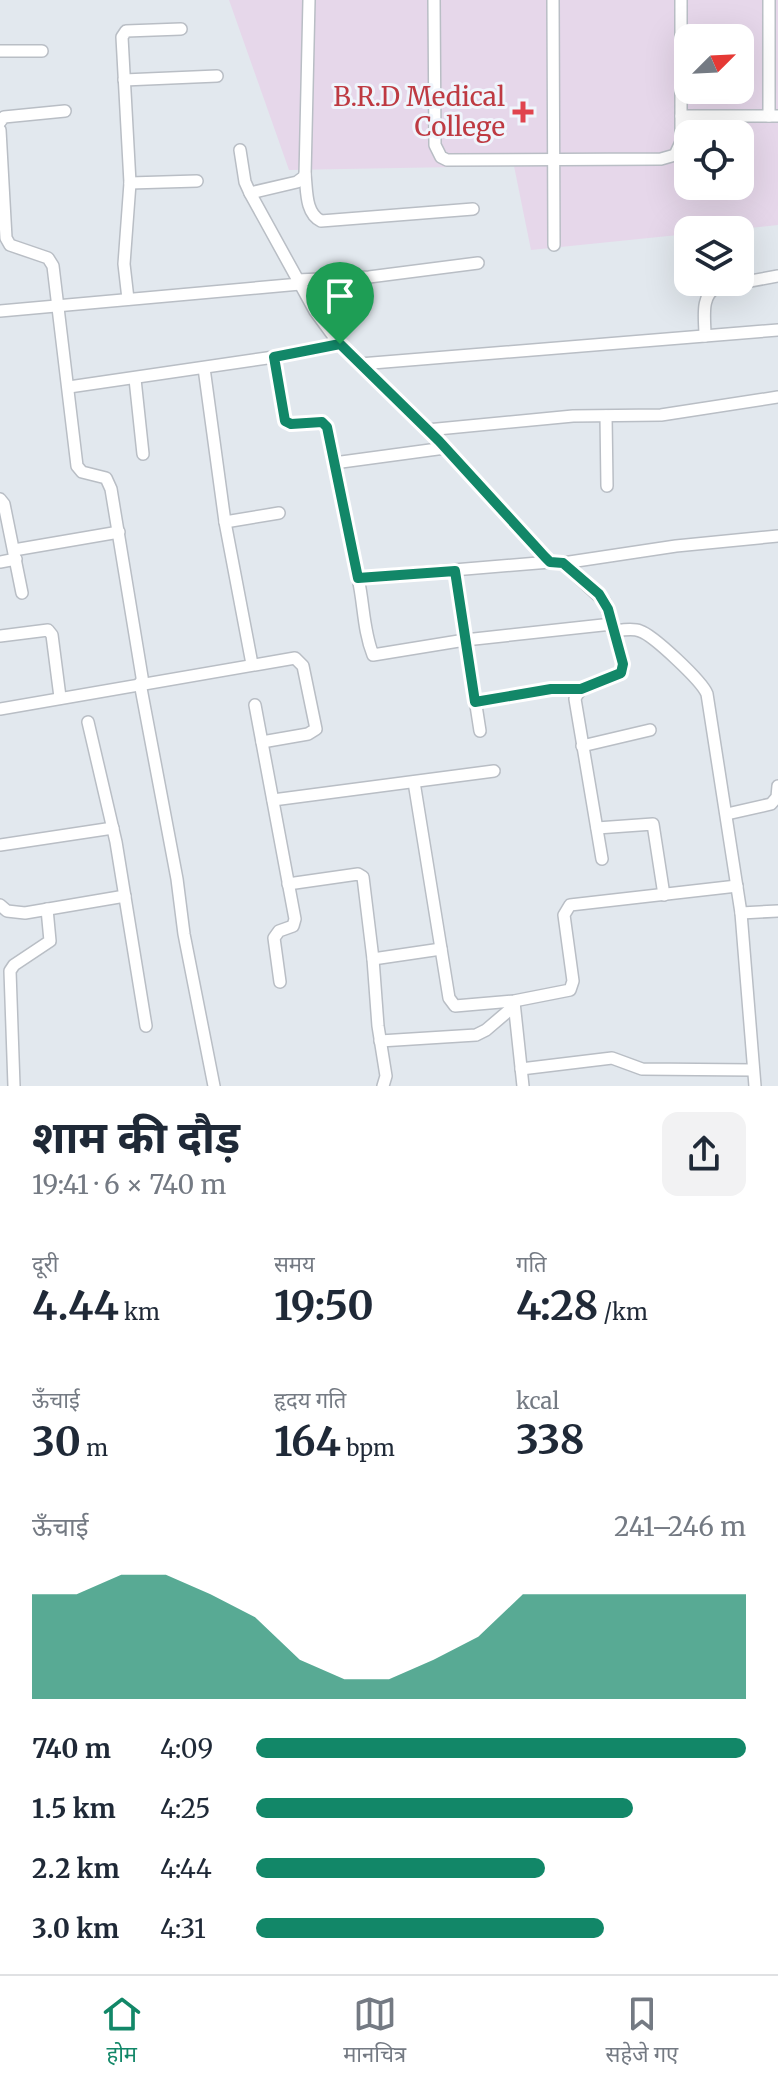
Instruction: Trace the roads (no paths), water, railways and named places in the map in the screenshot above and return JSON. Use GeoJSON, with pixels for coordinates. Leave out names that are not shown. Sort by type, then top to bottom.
{"type":"FeatureCollection","features":[{"type":"Feature","properties":{"kind":"street"},"geometry":{"type":"LineString","coordinates":[[309,0],[305,174],[310,209],[316,219],[473,209]]}},
{"type":"Feature","properties":{"kind":"street"},"geometry":{"type":"LineString","coordinates":[[434,0],[435,145],[441,157],[447,160],[669,157],[679,150],[681,0]]}},
{"type":"Feature","properties":{"kind":"street"},"geometry":{"type":"LineString","coordinates":[[553,0],[554,245]]}},
{"type":"Feature","properties":{"kind":"street"},"geometry":{"type":"LineString","coordinates":[[681,116],[774,116],[769,0]]}},
{"type":"Feature","properties":{"kind":"street"},"geometry":{"type":"LineString","coordinates":[[128,299],[124,264],[130,183],[123,33],[181,29]]}},
{"type":"Feature","properties":{"kind":"street"},"geometry":{"type":"LineString","coordinates":[[0,51],[42,51]]}},
{"type":"Feature","properties":{"kind":"street"},"geometry":{"type":"LineString","coordinates":[[124,80],[217,76]]}},
{"type":"Feature","properties":{"kind":"street"},"geometry":{"type":"LineString","coordinates":[[0,122],[4,117],[65,111]]}},
{"type":"Feature","properties":{"kind":"street"},"geometry":{"type":"LineString","coordinates":[[0,130],[3,238],[10,245],[52,261],[60,305],[77,466],[82,472],[100,475],[109,483],[211,1085]]}},
{"type":"Feature","properties":{"kind":"street"},"geometry":{"type":"LineString","coordinates":[[240,150],[250,193],[315,311],[340,344],[557,562],[605,602],[623,669],[617,676],[581,689],[551,689],[475,702]]}},
{"type":"Feature","properties":{"kind":"street"},"geometry":{"type":"LineString","coordinates":[[250,193],[297,182],[305,174]]}},
{"type":"Feature","properties":{"kind":"street"},"geometry":{"type":"LineString","coordinates":[[130,183],[197,181]]}},
{"type":"Feature","properties":{"kind":"street"},"geometry":{"type":"LineString","coordinates":[[0,311],[376,277],[478,263]]}},
{"type":"Feature","properties":{"kind":"street"},"geometry":{"type":"LineString","coordinates":[[705,336],[705,302],[710,290],[778,276]]}},
{"type":"Feature","properties":{"kind":"street"},"geometry":{"type":"LineString","coordinates":[[360,364],[778,330]]}},
{"type":"Feature","properties":{"kind":"street"},"geometry":{"type":"LineString","coordinates":[[69,387],[274,357],[340,344]]}},
{"type":"Feature","properties":{"kind":"street"},"geometry":{"type":"LineString","coordinates":[[274,357],[285,421],[325,424],[365,607],[366,637],[373,655],[465,640],[613,627],[640,631],[704,686],[741,913],[755,1086]]}},
{"type":"Feature","properties":{"kind":"street"},"geometry":{"type":"LineString","coordinates":[[204,368],[225,522],[252,664]]}},
{"type":"Feature","properties":{"kind":"street"},"geometry":{"type":"LineString","coordinates":[[135,379],[143,454]]}},
{"type":"Feature","properties":{"kind":"street"},"geometry":{"type":"LineString","coordinates":[[427,430],[562,417],[669,414],[778,397]]}},
{"type":"Feature","properties":{"kind":"street"},"geometry":{"type":"LineString","coordinates":[[606,416],[607,486]]}},
{"type":"Feature","properties":{"kind":"street"},"geometry":{"type":"LineString","coordinates":[[334,463],[445,448]]}},
{"type":"Feature","properties":{"kind":"street"},"geometry":{"type":"LineString","coordinates":[[0,499],[4,504],[22,593]]}},
{"type":"Feature","properties":{"kind":"street"},"geometry":{"type":"LineString","coordinates":[[225,522],[279,513]]}},
{"type":"Feature","properties":{"kind":"street"},"geometry":{"type":"LineString","coordinates":[[0,562],[15,555],[119,532]]}},
{"type":"Feature","properties":{"kind":"street"},"geometry":{"type":"LineString","coordinates":[[358,578],[557,562],[778,536]]}},
{"type":"Feature","properties":{"kind":"street"},"geometry":{"type":"LineString","coordinates":[[455,571],[480,731]]}},
{"type":"Feature","properties":{"kind":"street"},"geometry":{"type":"LineString","coordinates":[[0,636],[48,630],[52,635],[60,697]]}},
{"type":"Feature","properties":{"kind":"street"},"geometry":{"type":"LineString","coordinates":[[0,709],[252,664],[289,658],[300,660],[317,726],[308,734],[262,742]]}},
{"type":"Feature","properties":{"kind":"street"},"geometry":{"type":"LineString","coordinates":[[581,689],[575,699],[602,859]]}},
{"type":"Feature","properties":{"kind":"street"},"geometry":{"type":"LineString","coordinates":[[255,705],[295,923],[279,931],[274,938],[280,982]]}},
{"type":"Feature","properties":{"kind":"street"},"geometry":{"type":"LineString","coordinates":[[88,722],[113,828],[146,1026]]}},
{"type":"Feature","properties":{"kind":"street"},"geometry":{"type":"LineString","coordinates":[[582,746],[650,730]]}},
{"type":"Feature","properties":{"kind":"street"},"geometry":{"type":"LineString","coordinates":[[273,800],[494,771]]}},
{"type":"Feature","properties":{"kind":"street"},"geometry":{"type":"LineString","coordinates":[[414,782],[449,998],[455,1006],[514,1004],[570,990],[573,981],[564,915],[570,905],[737,886]]}},
{"type":"Feature","properties":{"kind":"street"},"geometry":{"type":"LineString","coordinates":[[727,814],[771,804],[777,797],[778,786]]}},
{"type":"Feature","properties":{"kind":"street"},"geometry":{"type":"LineString","coordinates":[[597,828],[653,824],[664,895]]}},
{"type":"Feature","properties":{"kind":"street"},"geometry":{"type":"LineString","coordinates":[[0,845],[113,828]]}},
{"type":"Feature","properties":{"kind":"street"},"geometry":{"type":"LineString","coordinates":[[288,884],[361,875],[386,1076],[383,1086]]}},
{"type":"Feature","properties":{"kind":"street"},"geometry":{"type":"LineString","coordinates":[[0,905],[16,913],[125,896]]}},
{"type":"Feature","properties":{"kind":"street"},"geometry":{"type":"LineString","coordinates":[[14,1086],[6,1019],[10,971],[50,941],[47,909]]}},
{"type":"Feature","properties":{"kind":"street"},"geometry":{"type":"LineString","coordinates":[[741,913],[778,911]]}},
{"type":"Feature","properties":{"kind":"street"},"geometry":{"type":"LineString","coordinates":[[373,959],[441,949]]}},
{"type":"Feature","properties":{"kind":"street"},"geometry":{"type":"LineString","coordinates":[[380,1041],[476,1035],[486,1030],[514,1004]]}},
{"type":"Feature","properties":{"kind":"street"},"geometry":{"type":"LineString","coordinates":[[514,1004],[523,1086]]}},
{"type":"Feature","properties":{"kind":"street"},"geometry":{"type":"LineString","coordinates":[[521,1069],[612,1058],[642,1069],[753,1070]]}},
{"type":"Feature","properties":{"kind":"place","name":"B.R.D Medical College"},"geometry":{"type":"Point","coordinates":[523,112]}}]}
